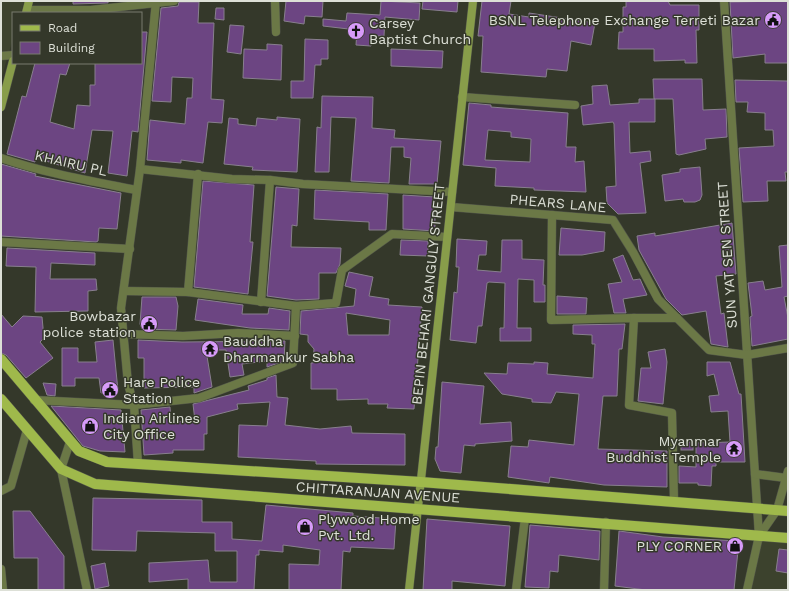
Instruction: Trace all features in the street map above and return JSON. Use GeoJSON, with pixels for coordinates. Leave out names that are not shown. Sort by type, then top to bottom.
{"type":"FeatureCollection","features":[{"type":"Feature","properties":{"kind":"main road"},"geometry":{"type":"LineString","coordinates":[[26,12],[29,1]]}},
{"type":"Feature","properties":{"kind":"main road","name":"BEPIN BEHARI GANGULY STREET"},"geometry":{"type":"LineString","coordinates":[[409,590],[473,1]]}},
{"type":"Feature","properties":{"kind":"main road"},"geometry":{"type":"LineString","coordinates":[[1,107],[12,64]]}},
{"type":"Feature","properties":{"kind":"main road"},"geometry":{"type":"LineString","coordinates":[[1,360],[79,451],[107,462],[421,482],[788,511]]}},
{"type":"Feature","properties":{"kind":"main road","name":"CHITTARANJAN AVENUE"},"geometry":{"type":"LineString","coordinates":[[1,400],[61,469],[95,484],[525,518],[606,522],[788,538]]}},
{"type":"Feature","properties":{"kind":"street"},"geometry":{"type":"LineString","coordinates":[[26,12],[92,10],[174,1]]}},
{"type":"Feature","properties":{"kind":"street"},"geometry":{"type":"LineString","coordinates":[[275,1],[276,32]]}},
{"type":"Feature","properties":{"kind":"street","name":"SUN YAT SEN STREET"},"geometry":{"type":"LineString","coordinates":[[724,1],[759,536]]}},
{"type":"Feature","properties":{"kind":"street"},"geometry":{"type":"LineString","coordinates":[[138,464],[134,405],[128,384],[121,308],[140,169],[156,2]]}},
{"type":"Feature","properties":{"kind":"street"},"geometry":{"type":"LineString","coordinates":[[1,56],[12,55]]}},
{"type":"Feature","properties":{"kind":"street"},"geometry":{"type":"LineString","coordinates":[[462,97],[575,105]]}},
{"type":"Feature","properties":{"kind":"street","name":"KHAIRU PL"},"geometry":{"type":"LineString","coordinates":[[1,158],[20,165],[136,190]]}},
{"type":"Feature","properties":{"kind":"street"},"geometry":{"type":"LineString","coordinates":[[140,169],[198,174],[232,179],[270,180],[303,184],[452,192]]}},
{"type":"Feature","properties":{"kind":"street"},"geometry":{"type":"LineString","coordinates":[[188,292],[198,174]]}},
{"type":"Feature","properties":{"kind":"street"},"geometry":{"type":"LineString","coordinates":[[261,302],[270,180]]}},
{"type":"Feature","properties":{"kind":"street","name":"PHEARS LANE"},"geometry":{"type":"LineString","coordinates":[[451,207],[613,220],[658,299],[709,350],[747,354],[788,348]]}},
{"type":"Feature","properties":{"kind":"street"},"geometry":{"type":"LineString","coordinates":[[552,215],[550,320],[677,318]]}},
{"type":"Feature","properties":{"kind":"street"},"geometry":{"type":"LineString","coordinates":[[124,291],[188,292],[296,306],[336,303],[342,270],[392,234],[447,236]]}},
{"type":"Feature","properties":{"kind":"street"},"geometry":{"type":"LineString","coordinates":[[1,242],[130,249]]}},
{"type":"Feature","properties":{"kind":"street"},"geometry":{"type":"LineString","coordinates":[[34,400],[134,405],[199,398],[293,363],[296,306]]}},
{"type":"Feature","properties":{"kind":"street"},"geometry":{"type":"LineString","coordinates":[[634,318],[629,405],[672,413],[674,501]]}},
{"type":"Feature","properties":{"kind":"street"},"geometry":{"type":"LineString","coordinates":[[124,334],[184,336],[238,333],[295,336]]}},
{"type":"Feature","properties":{"kind":"street"},"geometry":{"type":"LineString","coordinates":[[1,491],[11,486],[27,430]]}},
{"type":"Feature","properties":{"kind":"street"},"geometry":{"type":"LineString","coordinates":[[70,442],[61,469],[87,590]]}},
{"type":"Feature","properties":{"kind":"street"},"geometry":{"type":"LineString","coordinates":[[747,590],[759,536],[777,510],[787,474],[755,474]]}},
{"type":"Feature","properties":{"kind":"street"},"geometry":{"type":"LineString","coordinates":[[516,590],[525,518]]}},
{"type":"Feature","properties":{"kind":"street"},"geometry":{"type":"LineString","coordinates":[[604,590],[606,522]]}},
{"type":"Feature","properties":{"kind":"street"},"geometry":{"type":"LineString","coordinates":[[1,569],[2,590]]}},
{"type":"Feature","properties":{"kind":"shaded area"},"geometry":{"type":"Polygon","coordinates":[[[1,1],[24,1],[21,12],[12,12],[12,42],[1,79],[1,1]]]}},
{"type":"Feature","properties":{"kind":"shaded area"},"geometry":{"type":"Polygon","coordinates":[[[759,540],[788,542],[788,590],[750,590],[759,540]]]}},
{"type":"Feature","properties":{"kind":"building"},"geometry":{"type":"Polygon","coordinates":[[[73,1],[108,1],[108,3],[73,4],[73,1]]]}},
{"type":"Feature","properties":{"kind":"building"},"geometry":{"type":"Polygon","coordinates":[[[286,1],[323,1],[322,17],[305,16],[304,24],[284,21],[286,1]]]}},
{"type":"Feature","properties":{"kind":"building"},"geometry":{"type":"Polygon","coordinates":[[[381,1],[420,3],[419,20],[385,17],[384,36],[372,36],[371,46],[356,45],[357,30],[323,26],[323,19],[346,21],[347,13],[380,15],[381,1]]]}},
{"type":"Feature","properties":{"kind":"building"},"geometry":{"type":"Polygon","coordinates":[[[423,1],[458,1],[457,12],[422,9],[423,1]]]}},
{"type":"Feature","properties":{"kind":"building"},"geometry":{"type":"Polygon","coordinates":[[[482,1],[511,1],[509,14],[529,17],[529,13],[595,23],[591,45],[571,41],[567,71],[547,69],[546,77],[481,72],[483,36],[478,36],[482,1]]]}},
{"type":"Feature","properties":{"kind":"building"},"geometry":{"type":"Polygon","coordinates":[[[626,1],[668,1],[670,5],[699,5],[699,30],[696,30],[697,63],[685,63],[685,60],[654,61],[654,49],[618,49],[619,32],[623,32],[623,7],[626,7],[626,1]]]}},
{"type":"Feature","properties":{"kind":"building"},"geometry":{"type":"Polygon","coordinates":[[[788,1],[788,63],[765,63],[765,54],[733,58],[730,2],[788,1]]]}},
{"type":"Feature","properties":{"kind":"building"},"geometry":{"type":"Polygon","coordinates":[[[179,2],[199,2],[198,23],[214,23],[211,99],[224,100],[222,123],[208,122],[203,163],[181,160],[181,163],[147,160],[150,120],[185,124],[187,98],[192,98],[193,78],[172,77],[171,102],[152,101],[161,8],[178,6],[179,2]]]}},
{"type":"Feature","properties":{"kind":"building"},"geometry":{"type":"Polygon","coordinates":[[[216,8],[224,8],[224,20],[215,19],[216,8]]]}},
{"type":"Feature","properties":{"kind":"building"},"geometry":{"type":"Polygon","coordinates":[[[230,25],[244,26],[241,54],[227,52],[230,25]]]}},
{"type":"Feature","properties":{"kind":"building"},"geometry":{"type":"Polygon","coordinates":[[[142,32],[147,32],[138,132],[132,131],[127,176],[108,173],[113,131],[92,130],[85,173],[36,158],[35,162],[7,154],[22,96],[26,97],[35,64],[70,64],[66,75],[60,74],[50,122],[74,129],[77,105],[90,106],[90,85],[95,85],[95,64],[142,64],[142,32]]]}},
{"type":"Feature","properties":{"kind":"building"},"geometry":{"type":"Polygon","coordinates":[[[305,39],[328,40],[328,59],[321,59],[321,65],[315,65],[313,98],[291,98],[291,81],[304,81],[305,39]]]}},
{"type":"Feature","properties":{"kind":"building"},"geometry":{"type":"Polygon","coordinates":[[[267,44],[282,45],[281,80],[243,78],[244,49],[267,50],[267,44]]]}},
{"type":"Feature","properties":{"kind":"building"},"geometry":{"type":"Polygon","coordinates":[[[391,49],[443,51],[442,68],[391,66],[391,49]]]}},
{"type":"Feature","properties":{"kind":"building"},"geometry":{"type":"Polygon","coordinates":[[[653,79],[702,79],[703,110],[726,109],[727,137],[705,139],[706,149],[679,155],[676,154],[673,99],[654,99],[653,79]]]}},
{"type":"Feature","properties":{"kind":"building"},"geometry":{"type":"Polygon","coordinates":[[[735,80],[788,81],[788,172],[785,172],[786,181],[767,181],[768,201],[743,202],[739,148],[774,146],[773,130],[765,130],[765,113],[747,112],[748,102],[736,102],[735,80]]]}},
{"type":"Feature","properties":{"kind":"building"},"geometry":{"type":"Polygon","coordinates":[[[607,85],[610,105],[639,103],[639,99],[655,99],[655,122],[629,122],[630,153],[650,151],[651,161],[640,163],[646,213],[618,214],[607,203],[606,187],[616,186],[613,122],[583,125],[581,106],[593,104],[592,86],[607,85]]]}},
{"type":"Feature","properties":{"kind":"building"},"geometry":{"type":"Polygon","coordinates":[[[322,96],[373,97],[372,128],[395,130],[394,138],[441,141],[437,184],[409,184],[411,158],[404,157],[404,147],[391,147],[389,183],[351,181],[356,118],[331,117],[329,172],[315,172],[317,127],[321,128],[322,96]]]}},
{"type":"Feature","properties":{"kind":"building"},"geometry":{"type":"Polygon","coordinates":[[[469,103],[491,105],[491,107],[568,113],[566,147],[576,147],[575,162],[584,161],[586,192],[534,190],[534,188],[495,186],[496,168],[463,165],[469,103]],[[488,130],[485,160],[530,162],[531,139],[511,137],[511,132],[488,130]]]}},
{"type":"Feature","properties":{"kind":"building"},"geometry":{"type":"Polygon","coordinates":[[[277,117],[300,119],[297,172],[252,170],[253,167],[224,164],[229,118],[238,119],[238,124],[256,126],[257,118],[277,120],[277,117]]]}},
{"type":"Feature","properties":{"kind":"building"},"geometry":{"type":"Polygon","coordinates":[[[1,164],[36,174],[35,176],[121,193],[117,229],[99,228],[98,241],[96,242],[1,236],[1,164]]]}},
{"type":"Feature","properties":{"kind":"building"},"geometry":{"type":"Polygon","coordinates":[[[700,167],[702,195],[700,200],[695,202],[684,202],[683,199],[665,201],[662,175],[680,172],[680,169],[700,167]]]}},
{"type":"Feature","properties":{"kind":"building"},"geometry":{"type":"Polygon","coordinates":[[[203,181],[254,185],[250,242],[253,242],[248,294],[194,287],[203,181]]]}},
{"type":"Feature","properties":{"kind":"building"},"geometry":{"type":"Polygon","coordinates":[[[276,187],[299,189],[297,226],[292,225],[291,247],[341,248],[340,264],[336,273],[319,273],[319,299],[296,300],[267,296],[276,187]]]}},
{"type":"Feature","properties":{"kind":"building"},"geometry":{"type":"Polygon","coordinates":[[[315,190],[388,194],[386,230],[369,230],[369,222],[314,219],[315,190]]]}},
{"type":"Feature","properties":{"kind":"building"},"geometry":{"type":"Polygon","coordinates":[[[403,195],[435,197],[435,231],[403,229],[403,195]]]}},
{"type":"Feature","properties":{"kind":"building"},"geometry":{"type":"Polygon","coordinates":[[[732,223],[736,274],[716,276],[721,314],[724,313],[728,347],[711,344],[706,311],[682,315],[666,299],[639,250],[637,236],[655,233],[655,236],[732,223]]]}},
{"type":"Feature","properties":{"kind":"building"},"geometry":{"type":"Polygon","coordinates":[[[561,228],[605,232],[604,251],[582,255],[559,255],[561,228]]]}},
{"type":"Feature","properties":{"kind":"building"},"geometry":{"type":"Polygon","coordinates":[[[457,239],[487,241],[486,255],[479,255],[477,270],[501,272],[502,240],[522,240],[522,259],[544,260],[543,285],[545,285],[545,302],[534,302],[534,280],[518,279],[517,328],[531,328],[531,341],[500,341],[500,328],[504,328],[505,283],[489,282],[487,283],[482,326],[478,326],[476,343],[450,340],[454,292],[457,293],[459,267],[456,267],[457,239]]]}},
{"type":"Feature","properties":{"kind":"building"},"geometry":{"type":"Polygon","coordinates":[[[401,240],[428,241],[428,256],[400,255],[401,240]]]}},
{"type":"Feature","properties":{"kind":"building"},"geometry":{"type":"Polygon","coordinates":[[[788,245],[788,296],[784,297],[788,318],[788,339],[752,346],[750,317],[752,316],[748,283],[763,281],[765,290],[782,287],[779,246],[788,245]]]}},
{"type":"Feature","properties":{"kind":"building"},"geometry":{"type":"Polygon","coordinates":[[[7,248],[95,253],[95,265],[51,263],[50,279],[96,279],[97,290],[88,291],[88,311],[35,312],[36,267],[6,266],[7,248]]]}},
{"type":"Feature","properties":{"kind":"building"},"geometry":{"type":"Polygon","coordinates":[[[623,255],[633,280],[640,279],[647,295],[623,299],[626,313],[614,313],[608,284],[622,282],[613,259],[623,255]]]}},
{"type":"Feature","properties":{"kind":"building"},"geometry":{"type":"Polygon","coordinates":[[[349,272],[373,277],[369,296],[389,299],[388,305],[422,307],[414,409],[387,408],[388,404],[368,404],[368,399],[337,400],[337,389],[311,389],[311,363],[313,363],[314,349],[308,342],[308,335],[300,334],[301,311],[354,306],[356,289],[345,286],[349,272]],[[346,313],[348,335],[389,335],[390,320],[346,313]]]}},
{"type":"Feature","properties":{"kind":"building"},"geometry":{"type":"Polygon","coordinates":[[[557,296],[587,298],[586,314],[557,314],[557,296]]]}},
{"type":"Feature","properties":{"kind":"building"},"geometry":{"type":"Polygon","coordinates":[[[142,297],[176,297],[178,306],[176,330],[142,329],[140,324],[142,297]]]}},
{"type":"Feature","properties":{"kind":"building"},"geometry":{"type":"Polygon","coordinates":[[[198,299],[243,305],[242,314],[268,314],[269,308],[290,311],[289,330],[250,328],[195,320],[198,299]]]}},
{"type":"Feature","properties":{"kind":"building"},"geometry":{"type":"Polygon","coordinates":[[[1,314],[12,327],[23,316],[42,317],[44,338],[40,342],[53,358],[26,378],[6,355],[1,353],[1,314]]]}},
{"type":"Feature","properties":{"kind":"building"},"geometry":{"type":"Polygon","coordinates":[[[625,324],[622,349],[619,349],[617,396],[603,396],[598,449],[667,451],[667,487],[604,485],[550,477],[549,483],[508,477],[511,446],[528,447],[529,440],[574,445],[579,394],[556,392],[551,403],[532,402],[532,399],[502,394],[484,373],[507,374],[508,363],[534,364],[534,362],[548,363],[547,374],[593,378],[595,344],[592,344],[592,335],[573,334],[573,325],[625,324]]]}},
{"type":"Feature","properties":{"kind":"building"},"geometry":{"type":"Polygon","coordinates":[[[113,340],[118,391],[101,393],[99,378],[75,378],[75,386],[62,386],[62,348],[78,348],[78,362],[97,362],[95,342],[113,340]]]}},
{"type":"Feature","properties":{"kind":"building"},"geometry":{"type":"Polygon","coordinates":[[[138,340],[182,342],[285,341],[284,361],[267,367],[267,361],[242,364],[244,375],[230,377],[226,350],[206,350],[212,387],[194,393],[194,387],[144,388],[144,358],[138,358],[138,340]]]}},
{"type":"Feature","properties":{"kind":"building"},"geometry":{"type":"Polygon","coordinates":[[[665,349],[667,362],[663,404],[638,401],[641,368],[651,368],[648,352],[665,349]]]}},
{"type":"Feature","properties":{"kind":"building"},"geometry":{"type":"Polygon","coordinates":[[[707,362],[730,362],[739,394],[741,394],[745,462],[716,462],[716,466],[712,466],[711,486],[698,485],[698,483],[679,483],[679,466],[696,467],[696,443],[730,442],[728,411],[711,412],[709,396],[719,395],[714,374],[707,376],[707,362]]]}},
{"type":"Feature","properties":{"kind":"building"},"geometry":{"type":"Polygon","coordinates":[[[276,375],[277,397],[288,398],[285,425],[320,429],[351,426],[352,433],[405,434],[405,465],[316,464],[316,461],[238,457],[239,425],[267,426],[270,402],[237,404],[238,409],[207,417],[207,434],[204,434],[204,450],[173,450],[173,453],[144,455],[141,410],[170,407],[171,422],[195,421],[193,404],[249,390],[248,386],[267,380],[267,378],[276,375]]]}},
{"type":"Feature","properties":{"kind":"building"},"geometry":{"type":"Polygon","coordinates":[[[442,382],[484,386],[480,424],[511,422],[512,441],[475,444],[475,446],[464,445],[461,473],[440,471],[435,459],[436,447],[438,447],[442,382]]]}},
{"type":"Feature","properties":{"kind":"building"},"geometry":{"type":"Polygon","coordinates":[[[43,383],[56,384],[55,396],[47,395],[43,383]]]}},
{"type":"Feature","properties":{"kind":"building"},"geometry":{"type":"Polygon","coordinates":[[[51,406],[121,410],[125,452],[100,451],[83,446],[51,406]]]}},
{"type":"Feature","properties":{"kind":"building"},"geometry":{"type":"Polygon","coordinates":[[[681,442],[693,442],[693,450],[681,450],[681,442]]]}},
{"type":"Feature","properties":{"kind":"building"},"geometry":{"type":"Polygon","coordinates":[[[93,498],[202,500],[202,522],[232,522],[232,539],[262,541],[266,505],[353,513],[353,516],[396,519],[394,549],[351,547],[350,552],[343,551],[341,590],[289,590],[289,564],[319,565],[320,550],[283,545],[283,552],[259,550],[259,555],[256,555],[254,590],[188,590],[188,579],[149,582],[149,563],[208,560],[210,582],[237,582],[237,551],[215,551],[215,533],[137,531],[136,551],[92,550],[93,498]]]}},
{"type":"Feature","properties":{"kind":"building"},"geometry":{"type":"Polygon","coordinates":[[[13,511],[30,511],[64,556],[64,590],[38,590],[38,558],[14,558],[13,511]]]}},
{"type":"Feature","properties":{"kind":"building"},"geometry":{"type":"Polygon","coordinates":[[[427,519],[510,526],[505,586],[452,581],[452,590],[423,590],[427,519]]]}},
{"type":"Feature","properties":{"kind":"building"},"geometry":{"type":"Polygon","coordinates":[[[530,525],[600,531],[599,560],[559,555],[558,572],[550,571],[549,588],[525,587],[530,525]]]}},
{"type":"Feature","properties":{"kind":"building"},"geometry":{"type":"Polygon","coordinates":[[[619,531],[663,537],[739,541],[734,590],[646,590],[615,586],[619,531]]]}},
{"type":"Feature","properties":{"kind":"building"},"geometry":{"type":"Polygon","coordinates":[[[779,549],[788,550],[788,573],[776,571],[779,549]]]}},
{"type":"Feature","properties":{"kind":"building"},"geometry":{"type":"Polygon","coordinates":[[[105,563],[109,586],[95,589],[91,566],[105,563]]]}},
{"type":"Feature","properties":{"kind":"place","name":"BSNL Telephone Exchange Terreti Bazar"},"geometry":{"type":"Point","coordinates":[773,20]}},
{"type":"Feature","properties":{"kind":"place","name":"Carsey Baptist Church"},"geometry":{"type":"Point","coordinates":[356,31]}},
{"type":"Feature","properties":{"kind":"place","name":"Bowbazar police station"},"geometry":{"type":"Point","coordinates":[149,324]}},
{"type":"Feature","properties":{"kind":"place","name":"Bauddha Dharmankur Sabha"},"geometry":{"type":"Point","coordinates":[210,349]}},
{"type":"Feature","properties":{"kind":"place","name":"Hare Police Station"},"geometry":{"type":"Point","coordinates":[110,390]}},
{"type":"Feature","properties":{"kind":"place","name":"Indian Airlines City Office"},"geometry":{"type":"Point","coordinates":[90,426]}},
{"type":"Feature","properties":{"kind":"place","name":"Myanmar Buddhist Temple"},"geometry":{"type":"Point","coordinates":[734,449]}},
{"type":"Feature","properties":{"kind":"place","name":"Plywood Home Pvt. Ltd."},"geometry":{"type":"Point","coordinates":[305,527]}},
{"type":"Feature","properties":{"kind":"place","name":"PLY CORNER"},"geometry":{"type":"Point","coordinates":[735,546]}}]}
